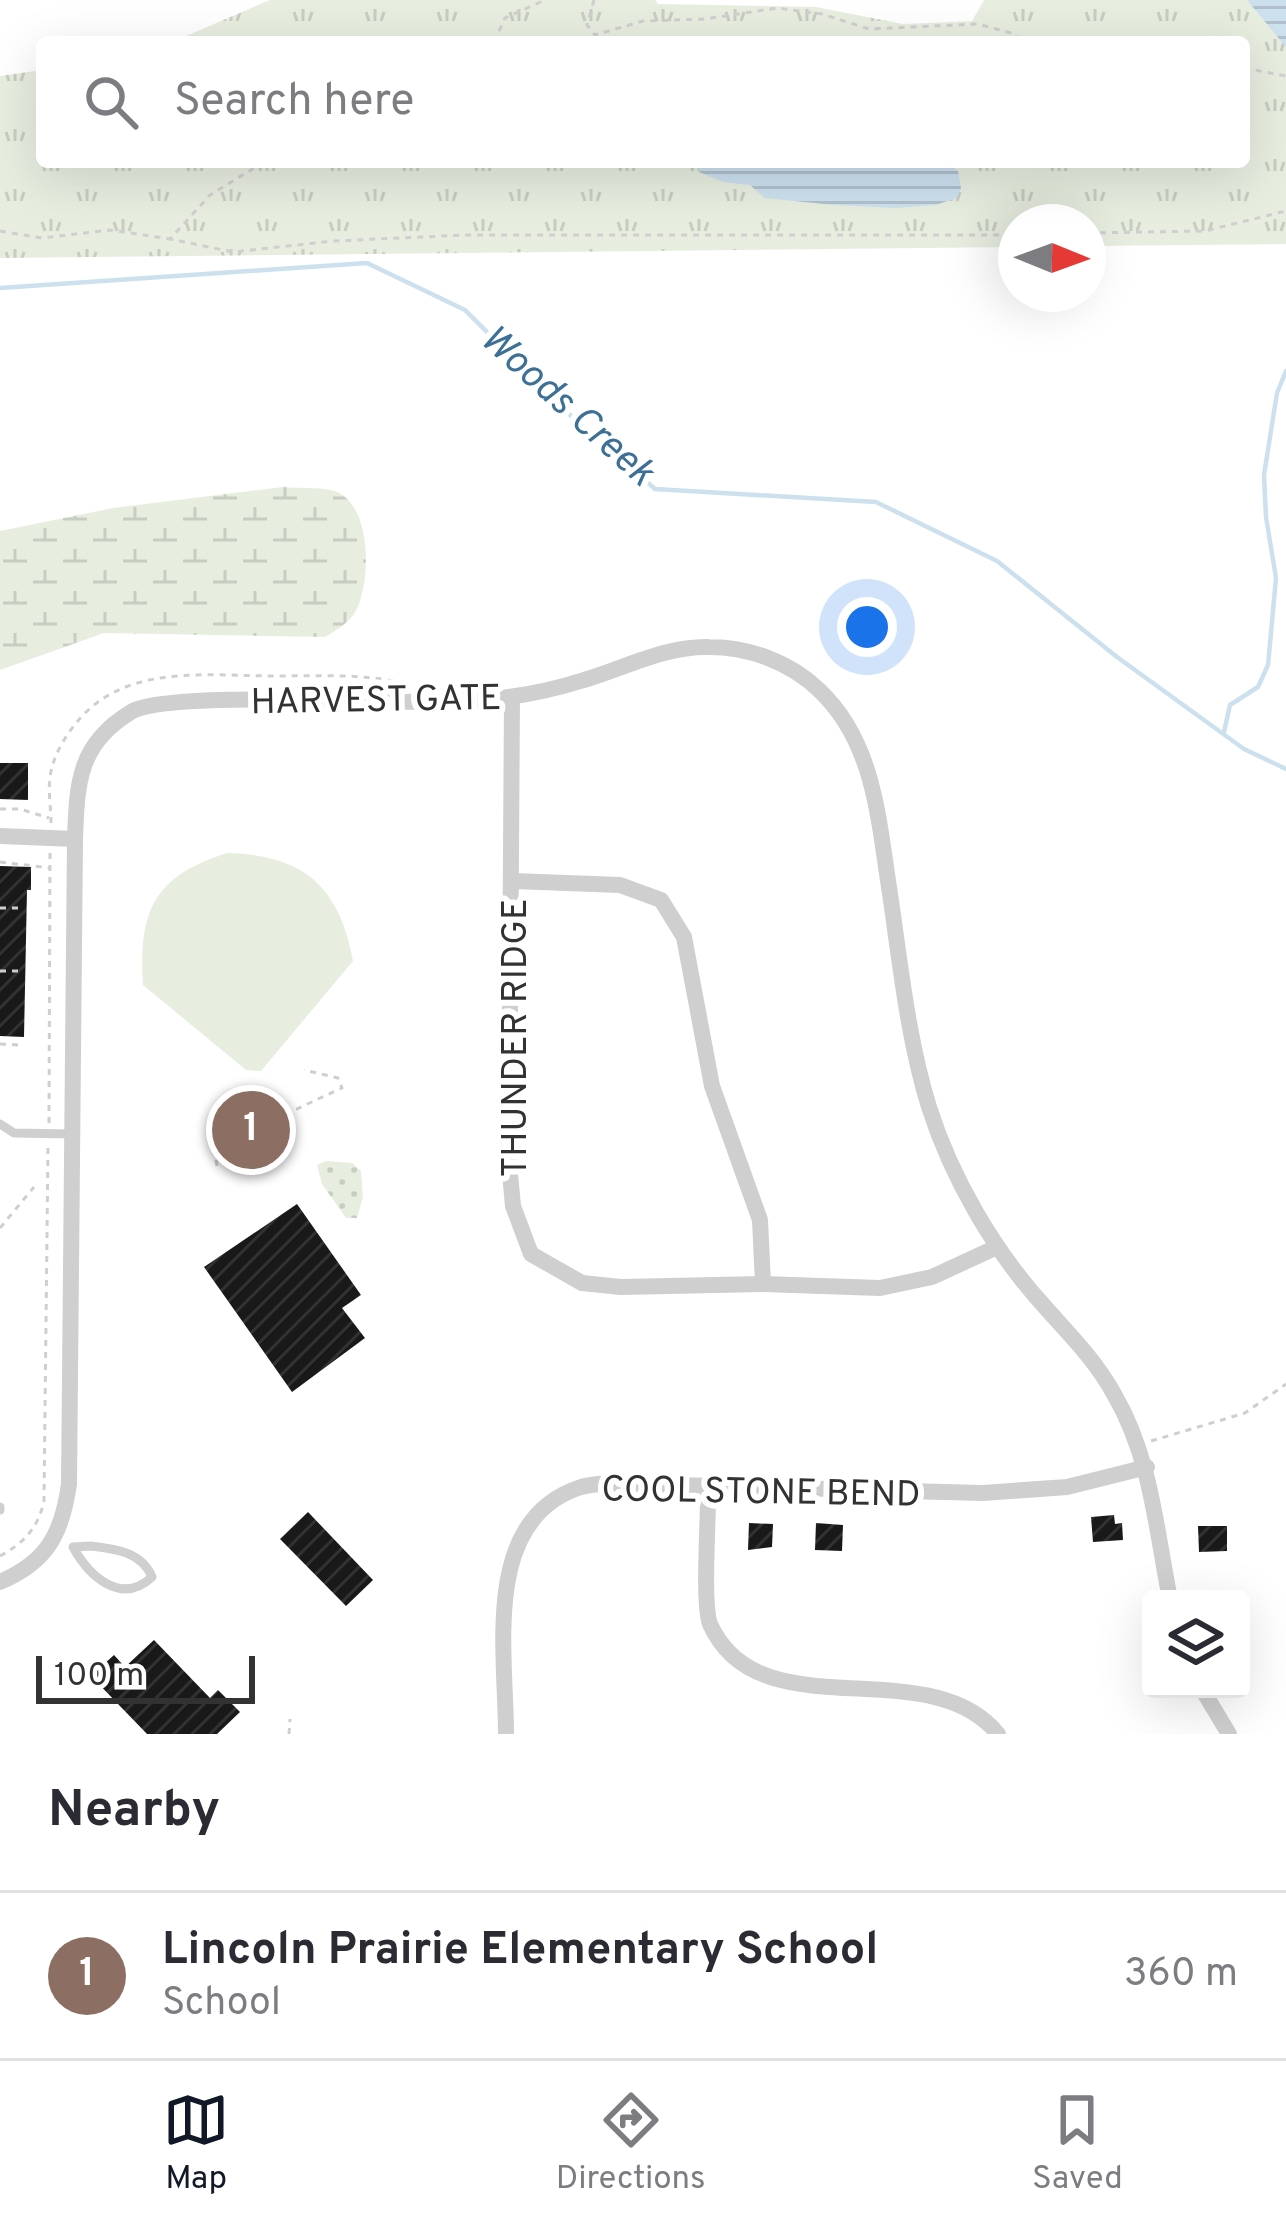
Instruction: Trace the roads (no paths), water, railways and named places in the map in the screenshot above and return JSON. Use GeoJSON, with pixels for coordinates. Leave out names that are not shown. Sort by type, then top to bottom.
{"type":"FeatureCollection","features":[{"type":"Feature","properties":{"kind":"street","name":"HARVEST GATE"},"geometry":{"type":"LineString","coordinates":[[54,1537],[69,1484],[77,780],[95,739],[135,709],[180,702],[442,702],[512,697],[581,681],[671,651],[729,647],[800,674],[831,702],[852,733],[872,783],[911,1033],[930,1110],[948,1156],[997,1247],[1045,1307],[1083,1344],[1117,1398],[1147,1467],[1168,1590]]}},
{"type":"Feature","properties":{"kind":"street","name":"THUNDER RIDGE"},"geometry":{"type":"LineString","coordinates":[[512,697],[509,1163],[513,1205],[531,1254],[582,1283],[621,1288],[763,1284],[880,1288],[932,1277],[997,1247]]}},
{"type":"Feature","properties":{"kind":"street"},"geometry":{"type":"LineString","coordinates":[[0,836],[75,839]]}},
{"type":"Feature","properties":{"kind":"street"},"geometry":{"type":"LineString","coordinates":[[513,881],[620,885],[661,900],[684,937],[712,1086],[760,1220],[763,1284]]}},
{"type":"Feature","properties":{"kind":"street","name":"COOL STONE BEND"},"geometry":{"type":"LineString","coordinates":[[506,1734],[508,1566],[523,1531],[542,1506],[586,1485],[983,1493],[1067,1487],[1147,1467]]}},
{"type":"Feature","properties":{"kind":"street"},"geometry":{"type":"LineString","coordinates":[[709,1486],[709,1621],[734,1666],[760,1684],[818,1699],[929,1699],[980,1714],[998,1734]]}},
{"type":"Feature","properties":{"kind":"street"},"geometry":{"type":"LineString","coordinates":[[0,1582],[28,1570],[54,1537]]}},
{"type":"Feature","properties":{"kind":"street"},"geometry":{"type":"LineString","coordinates":[[1207,1698],[1229,1734]]}},
{"type":"Feature","properties":{"kind":"lane"},"geometry":{"type":"LineString","coordinates":[[0,1124],[14,1133],[72,1134]]}},
{"type":"Feature","properties":{"kind":"lane"},"geometry":{"type":"LineString","coordinates":[[54,1537],[73,1547],[123,1552],[148,1566],[152,1577],[144,1585],[113,1588],[83,1565],[73,1547]]}},
{"type":"Feature","properties":{"kind":"water"},"geometry":{"type":"Polygon","coordinates":[[[1247,0],[1286,0],[1286,47],[1247,0]]]}},
{"type":"Feature","properties":{"kind":"water"},"geometry":{"type":"Polygon","coordinates":[[[698,168],[954,168],[961,188],[957,198],[935,205],[834,205],[765,198],[750,185],[723,182],[698,168]]]}},
{"type":"Feature","properties":{"kind":"waterway","name":"Woods Creek"},"geometry":{"type":"LineString","coordinates":[[0,288],[367,263],[465,310],[570,415],[655,489],[876,502],[997,561],[1117,657],[1244,749],[1286,769]]}},
{"type":"Feature","properties":{"kind":"waterway"},"geometry":{"type":"LineString","coordinates":[[1224,732],[1230,705],[1258,687],[1268,665],[1276,578],[1264,475],[1277,393],[1286,371]]}},
{"type":"Feature","properties":{"kind":"place","name":"Lincoln Prairie Elementary School"},"geometry":{"type":"Point","coordinates":[251,1130]}}]}
